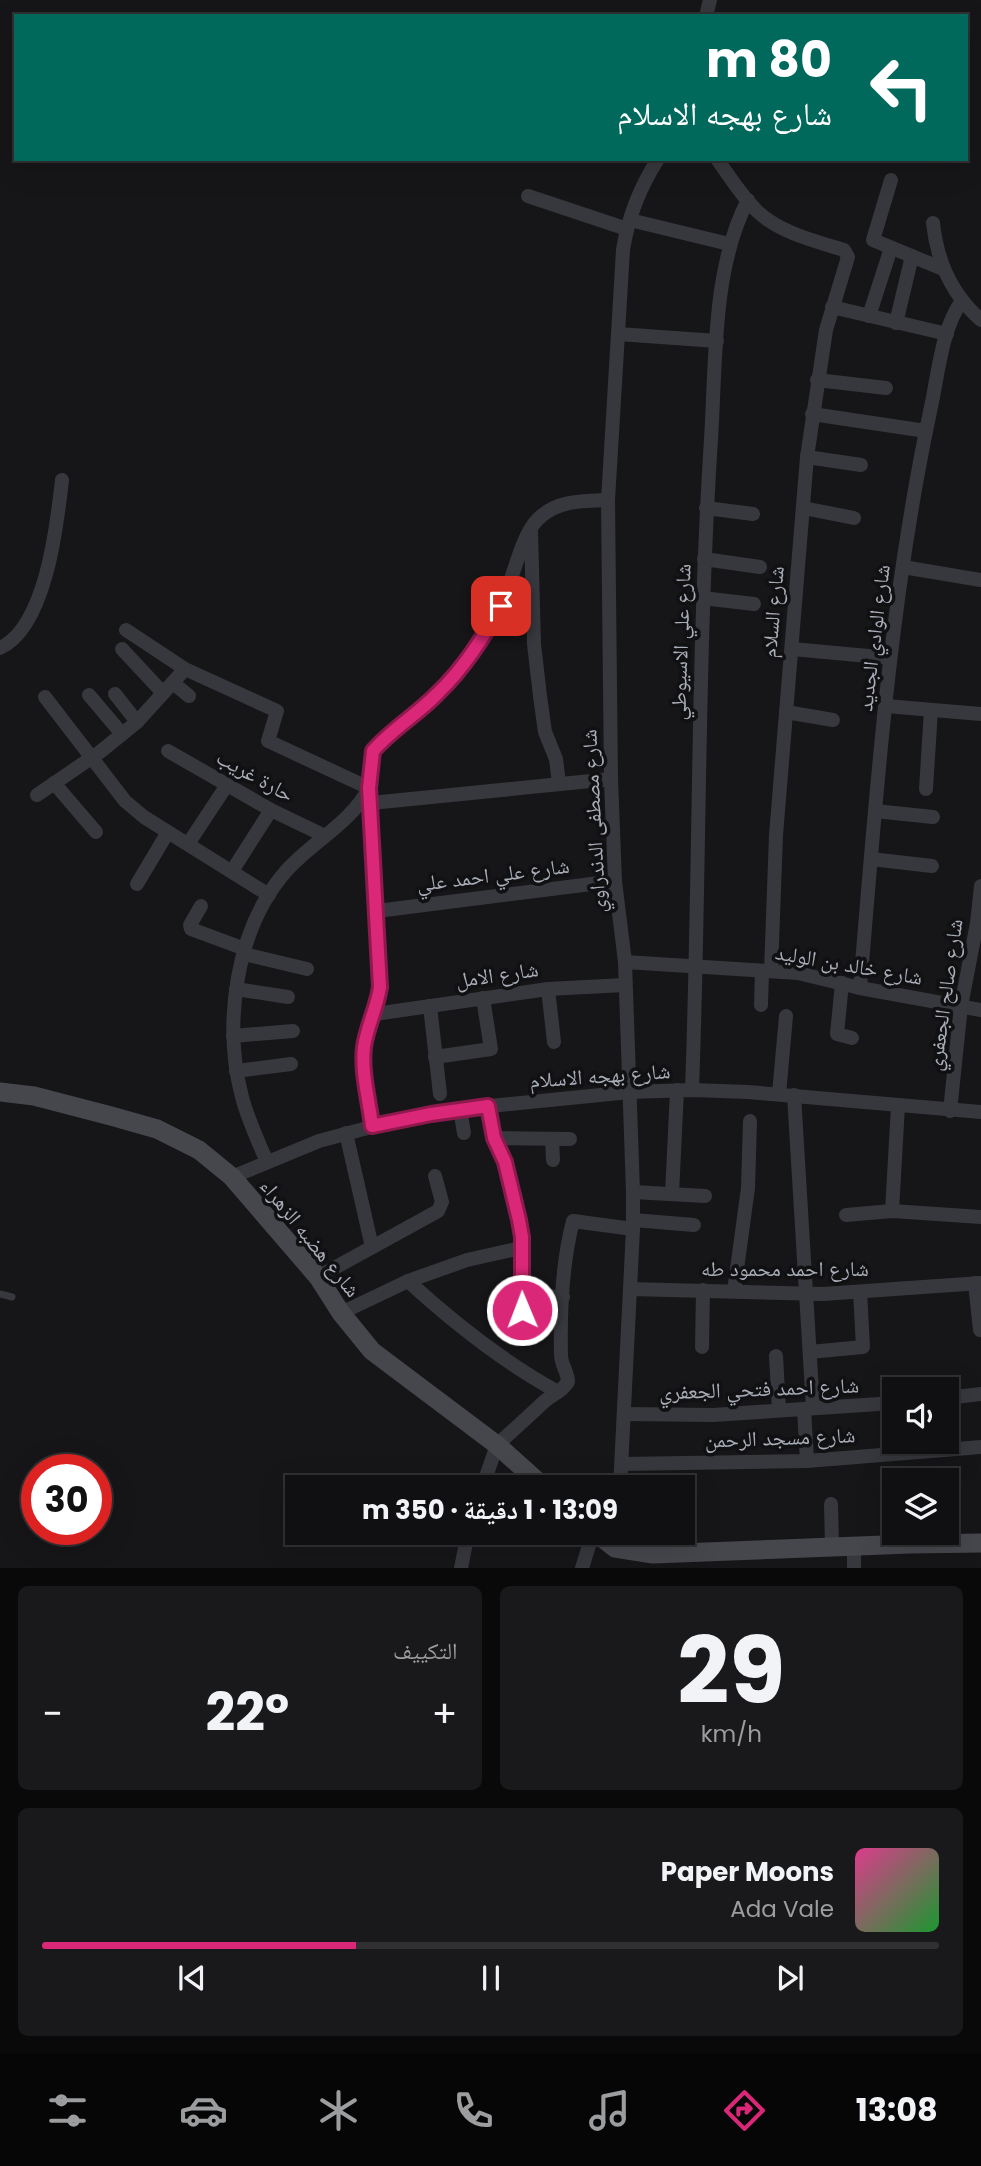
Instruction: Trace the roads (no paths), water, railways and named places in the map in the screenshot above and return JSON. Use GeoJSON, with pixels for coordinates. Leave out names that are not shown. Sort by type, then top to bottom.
{"type":"FeatureCollection","features":[{"type":"Feature","properties":{"kind":"street","name":"شارع مصطفى الدندراوي"},"geometry":{"type":"LineString","coordinates":[[622,1475],[633,1192],[625,962],[615,881],[611,779],[608,500],[628,224],[638,196],[657,161]]}},
{"type":"Feature","properties":{"kind":"street"},"geometry":{"type":"LineString","coordinates":[[719,161],[748,200]]}},
{"type":"Feature","properties":{"kind":"street"},"geometry":{"type":"LineString","coordinates":[[891,180],[872,236],[876,242],[943,268]]}},
{"type":"Feature","properties":{"kind":"street"},"geometry":{"type":"LineString","coordinates":[[528,196],[628,224],[729,244]]}},
{"type":"Feature","properties":{"kind":"street","name":"شارع علي الاسيوطي"},"geometry":{"type":"LineString","coordinates":[[672,1194],[697,967],[702,598],[717,341],[725,258],[748,200]]}},
{"type":"Feature","properties":{"kind":"street","name":"شارع السلام"},"geometry":{"type":"LineString","coordinates":[[748,200],[757,211],[781,228],[844,250],[848,261],[825,330],[812,414],[761,1005]]}},
{"type":"Feature","properties":{"kind":"street"},"geometry":{"type":"LineString","coordinates":[[933,223],[937,251],[943,268],[962,301],[981,320]]}},
{"type":"Feature","properties":{"kind":"street"},"geometry":{"type":"LineString","coordinates":[[869,316],[891,248]]}},
{"type":"Feature","properties":{"kind":"street"},"geometry":{"type":"LineString","coordinates":[[896,323],[912,256]]}},
{"type":"Feature","properties":{"kind":"street","name":"شارع الوادي الجديد"},"geometry":{"type":"LineString","coordinates":[[860,988],[890,658],[903,568],[926,431],[947,334],[952,316],[962,301]]}},
{"type":"Feature","properties":{"kind":"street"},"geometry":{"type":"LineString","coordinates":[[832,307],[947,334]]}},
{"type":"Feature","properties":{"kind":"street"},"geometry":{"type":"LineString","coordinates":[[618,334],[717,341]]}},
{"type":"Feature","properties":{"kind":"street"},"geometry":{"type":"LineString","coordinates":[[817,380],[886,388]]}},
{"type":"Feature","properties":{"kind":"street"},"geometry":{"type":"LineString","coordinates":[[812,414],[926,431]]}},
{"type":"Feature","properties":{"kind":"street"},"geometry":{"type":"LineString","coordinates":[[807,457],[860,465]]}},
{"type":"Feature","properties":{"kind":"street"},"geometry":{"type":"LineString","coordinates":[[0,648],[27,623],[40,596],[57,518],[62,480]]}},
{"type":"Feature","properties":{"kind":"street"},"geometry":{"type":"LineString","coordinates":[[372,1126],[364,1064],[367,1033],[375,1014],[380,987],[369,788],[373,751],[462,668],[501,606],[531,527],[559,505],[608,500]]}},
{"type":"Feature","properties":{"kind":"street"},"geometry":{"type":"LineString","coordinates":[[706,508],[753,514]]}},
{"type":"Feature","properties":{"kind":"street"},"geometry":{"type":"LineString","coordinates":[[803,508],[854,518]]}},
{"type":"Feature","properties":{"kind":"street"},"geometry":{"type":"LineString","coordinates":[[531,527],[534,644],[538,683],[545,732],[556,759],[559,783]]}},
{"type":"Feature","properties":{"kind":"street"},"geometry":{"type":"LineString","coordinates":[[704,559],[760,566]]}},
{"type":"Feature","properties":{"kind":"street"},"geometry":{"type":"LineString","coordinates":[[903,568],[981,580]]}},
{"type":"Feature","properties":{"kind":"street"},"geometry":{"type":"LineString","coordinates":[[702,598],[754,604]]}},
{"type":"Feature","properties":{"kind":"street"},"geometry":{"type":"LineString","coordinates":[[126,630],[185,669],[277,711],[268,741],[369,788]]}},
{"type":"Feature","properties":{"kind":"street"},"geometry":{"type":"LineString","coordinates":[[122,649],[168,688],[189,696]]}},
{"type":"Feature","properties":{"kind":"street"},"geometry":{"type":"LineString","coordinates":[[792,649],[890,658]]}},
{"type":"Feature","properties":{"kind":"street"},"geometry":{"type":"LineString","coordinates":[[37,795],[92,758],[137,722],[185,669]]}},
{"type":"Feature","properties":{"kind":"street"},"geometry":{"type":"LineString","coordinates":[[115,694],[137,722]]}},
{"type":"Feature","properties":{"kind":"street"},"geometry":{"type":"LineString","coordinates":[[89,695],[122,734]]}},
{"type":"Feature","properties":{"kind":"street"},"geometry":{"type":"LineString","coordinates":[[45,697],[125,801],[168,832],[269,895]]}},
{"type":"Feature","properties":{"kind":"street"},"geometry":{"type":"LineString","coordinates":[[886,706],[981,714]]}},
{"type":"Feature","properties":{"kind":"street"},"geometry":{"type":"LineString","coordinates":[[926,789],[931,710]]}},
{"type":"Feature","properties":{"kind":"street"},"geometry":{"type":"LineString","coordinates":[[786,712],[833,720]]}},
{"type":"Feature","properties":{"kind":"street","name":"حارة غريب"},"geometry":{"type":"LineString","coordinates":[[168,751],[271,810],[323,835]]}},
{"type":"Feature","properties":{"kind":"street"},"geometry":{"type":"LineString","coordinates":[[371,803],[611,779]]}},
{"type":"Feature","properties":{"kind":"street"},"geometry":{"type":"LineString","coordinates":[[54,783],[96,832]]}},
{"type":"Feature","properties":{"kind":"street"},"geometry":{"type":"LineString","coordinates":[[188,844],[227,785]]}},
{"type":"Feature","properties":{"kind":"street"},"geometry":{"type":"LineString","coordinates":[[267,1162],[249,1119],[236,1071],[233,1036],[236,989],[244,951],[269,895],[284,873],[355,808],[369,788]]}},
{"type":"Feature","properties":{"kind":"street"},"geometry":{"type":"LineString","coordinates":[[232,871],[271,810]]}},
{"type":"Feature","properties":{"kind":"street"},"geometry":{"type":"LineString","coordinates":[[875,811],[933,817]]}},
{"type":"Feature","properties":{"kind":"street"},"geometry":{"type":"LineString","coordinates":[[137,884],[168,832]]}},
{"type":"Feature","properties":{"kind":"street"},"geometry":{"type":"LineString","coordinates":[[871,859],[932,866]]}},
{"type":"Feature","properties":{"kind":"street","name":"شارع علي احمد علي"},"geometry":{"type":"LineString","coordinates":[[377,911],[615,881]]}},
{"type":"Feature","properties":{"kind":"street","name":"شارع صالح الجعفري"},"geometry":{"type":"LineString","coordinates":[[950,1111],[961,1006],[979,924],[981,886]]}},
{"type":"Feature","properties":{"kind":"street"},"geometry":{"type":"LineString","coordinates":[[201,906],[190,925],[191,929],[244,951],[307,969]]}},
{"type":"Feature","properties":{"kind":"street","name":"شارع خالد بن الوليد"},"geometry":{"type":"LineString","coordinates":[[625,962],[798,973],[860,988],[981,1010]]}},
{"type":"Feature","properties":{"kind":"street"},"geometry":{"type":"LineString","coordinates":[[842,983],[837,1034],[852,1038]]}},
{"type":"Feature","properties":{"kind":"street","name":"شارع الامل"},"geometry":{"type":"LineString","coordinates":[[375,1014],[548,989],[625,985]]}},
{"type":"Feature","properties":{"kind":"street"},"geometry":{"type":"LineString","coordinates":[[236,989],[288,997]]}},
{"type":"Feature","properties":{"kind":"street"},"geometry":{"type":"LineString","coordinates":[[548,989],[554,1042]]}},
{"type":"Feature","properties":{"kind":"street"},"geometry":{"type":"LineString","coordinates":[[435,1057],[491,1049],[483,998]]}},
{"type":"Feature","properties":{"kind":"street"},"geometry":{"type":"LineString","coordinates":[[430,1006],[440,1094]]}},
{"type":"Feature","properties":{"kind":"street"},"geometry":{"type":"LineString","coordinates":[[779,1094],[786,1016]]}},
{"type":"Feature","properties":{"kind":"street"},"geometry":{"type":"LineString","coordinates":[[233,1036],[293,1031]]}},
{"type":"Feature","properties":{"kind":"street"},"geometry":{"type":"LineString","coordinates":[[236,1071],[291,1064]]}},
{"type":"Feature","properties":{"kind":"street","name":"شارع بهجه الاسلام"},"geometry":{"type":"LineString","coordinates":[[232,1178],[267,1162],[372,1126],[460,1109],[630,1092],[685,1090],[779,1094],[981,1112]]}},
{"type":"Feature","properties":{"kind":"street","name":"شارع هضبه الزهراء"},"geometry":{"type":"LineString","coordinates":[[0,1091],[34,1096],[157,1129],[199,1150],[232,1178],[318,1278],[341,1313],[372,1351],[497,1445],[530,1475]]}},
{"type":"Feature","properties":{"kind":"street"},"geometry":{"type":"LineString","coordinates":[[794,1095],[810,1352],[807,1461]]}},
{"type":"Feature","properties":{"kind":"street"},"geometry":{"type":"LineString","coordinates":[[488,1106],[494,1138],[505,1162],[517,1203],[522,1237],[522,1325]]}},
{"type":"Feature","properties":{"kind":"street"},"geometry":{"type":"LineString","coordinates":[[892,1211],[898,1106]]}},
{"type":"Feature","properties":{"kind":"street"},"geometry":{"type":"LineString","coordinates":[[460,1109],[464,1133]]}},
{"type":"Feature","properties":{"kind":"street"},"geometry":{"type":"LineString","coordinates":[[734,1291],[748,1188],[750,1121]]}},
{"type":"Feature","properties":{"kind":"street"},"geometry":{"type":"LineString","coordinates":[[346,1133],[372,1247]]}},
{"type":"Feature","properties":{"kind":"street"},"geometry":{"type":"LineString","coordinates":[[494,1138],[570,1139]]}},
{"type":"Feature","properties":{"kind":"street"},"geometry":{"type":"LineString","coordinates":[[552,1139],[553,1160]]}},
{"type":"Feature","properties":{"kind":"street"},"geometry":{"type":"LineString","coordinates":[[318,1278],[440,1208],[442,1202],[435,1176]]}},
{"type":"Feature","properties":{"kind":"street"},"geometry":{"type":"LineString","coordinates":[[633,1192],[705,1196]]}},
{"type":"Feature","properties":{"kind":"street"},"geometry":{"type":"LineString","coordinates":[[846,1215],[892,1211],[981,1217]]}},
{"type":"Feature","properties":{"kind":"street"},"geometry":{"type":"LineString","coordinates":[[487,1475],[497,1445],[568,1381],[561,1358],[565,1270],[573,1221],[694,1225]]}},
{"type":"Feature","properties":{"kind":"street"},"geometry":{"type":"LineString","coordinates":[[341,1313],[408,1281],[467,1260],[521,1248]]}},
{"type":"Feature","properties":{"kind":"street"},"geometry":{"type":"LineString","coordinates":[[408,1281],[443,1313],[518,1370],[558,1392]]}},
{"type":"Feature","properties":{"kind":"street"},"geometry":{"type":"LineString","coordinates":[[978,1283],[980,1330]]}},
{"type":"Feature","properties":{"kind":"street","name":"شارع احمد محمود طه"},"geometry":{"type":"LineString","coordinates":[[630,1289],[806,1294],[978,1283]]}},
{"type":"Feature","properties":{"kind":"street"},"geometry":{"type":"LineString","coordinates":[[702,1347],[703,1290]]}},
{"type":"Feature","properties":{"kind":"street"},"geometry":{"type":"LineString","coordinates":[[810,1352],[863,1346],[860,1292]]}},
{"type":"Feature","properties":{"kind":"street"},"geometry":{"type":"LineString","coordinates":[[522,1295],[563,1297]]}},
{"type":"Feature","properties":{"kind":"street"},"geometry":{"type":"LineString","coordinates":[[776,1356],[779,1410]]}},
{"type":"Feature","properties":{"kind":"street"},"geometry":{"type":"LineString","coordinates":[[959,1397],[981,1394]]}},
{"type":"Feature","properties":{"kind":"street","name":"شارع احمد فتحي الجعفري"},"geometry":{"type":"LineString","coordinates":[[625,1414],[713,1415],[882,1405]]}},
{"type":"Feature","properties":{"kind":"street","name":"شارع مسجد الرحمن"},"geometry":{"type":"LineString","coordinates":[[623,1464],[807,1461],[981,1447]]}},
{"type":"Feature","properties":{"kind":"street"},"geometry":{"type":"LineString","coordinates":[[831,1504],[832,1547]]}},
{"type":"Feature","properties":{"kind":"street"},"geometry":{"type":"LineString","coordinates":[[629,1545],[653,1554],[854,1546],[882,1542]]}},
{"type":"Feature","properties":{"kind":"street"},"geometry":{"type":"LineString","coordinates":[[959,1542],[981,1544]]}},
{"type":"Feature","properties":{"kind":"street"},"geometry":{"type":"LineString","coordinates":[[461,1567],[466,1545]]}},
{"type":"Feature","properties":{"kind":"street"},"geometry":{"type":"LineString","coordinates":[[582,1567],[590,1545]]}},
{"type":"Feature","properties":{"kind":"street"},"geometry":{"type":"LineString","coordinates":[[854,1546],[854,1567]]}},
{"type":"Feature","properties":{"kind":"lane"},"geometry":{"type":"LineString","coordinates":[[0,1294],[12,1297]]}}]}
